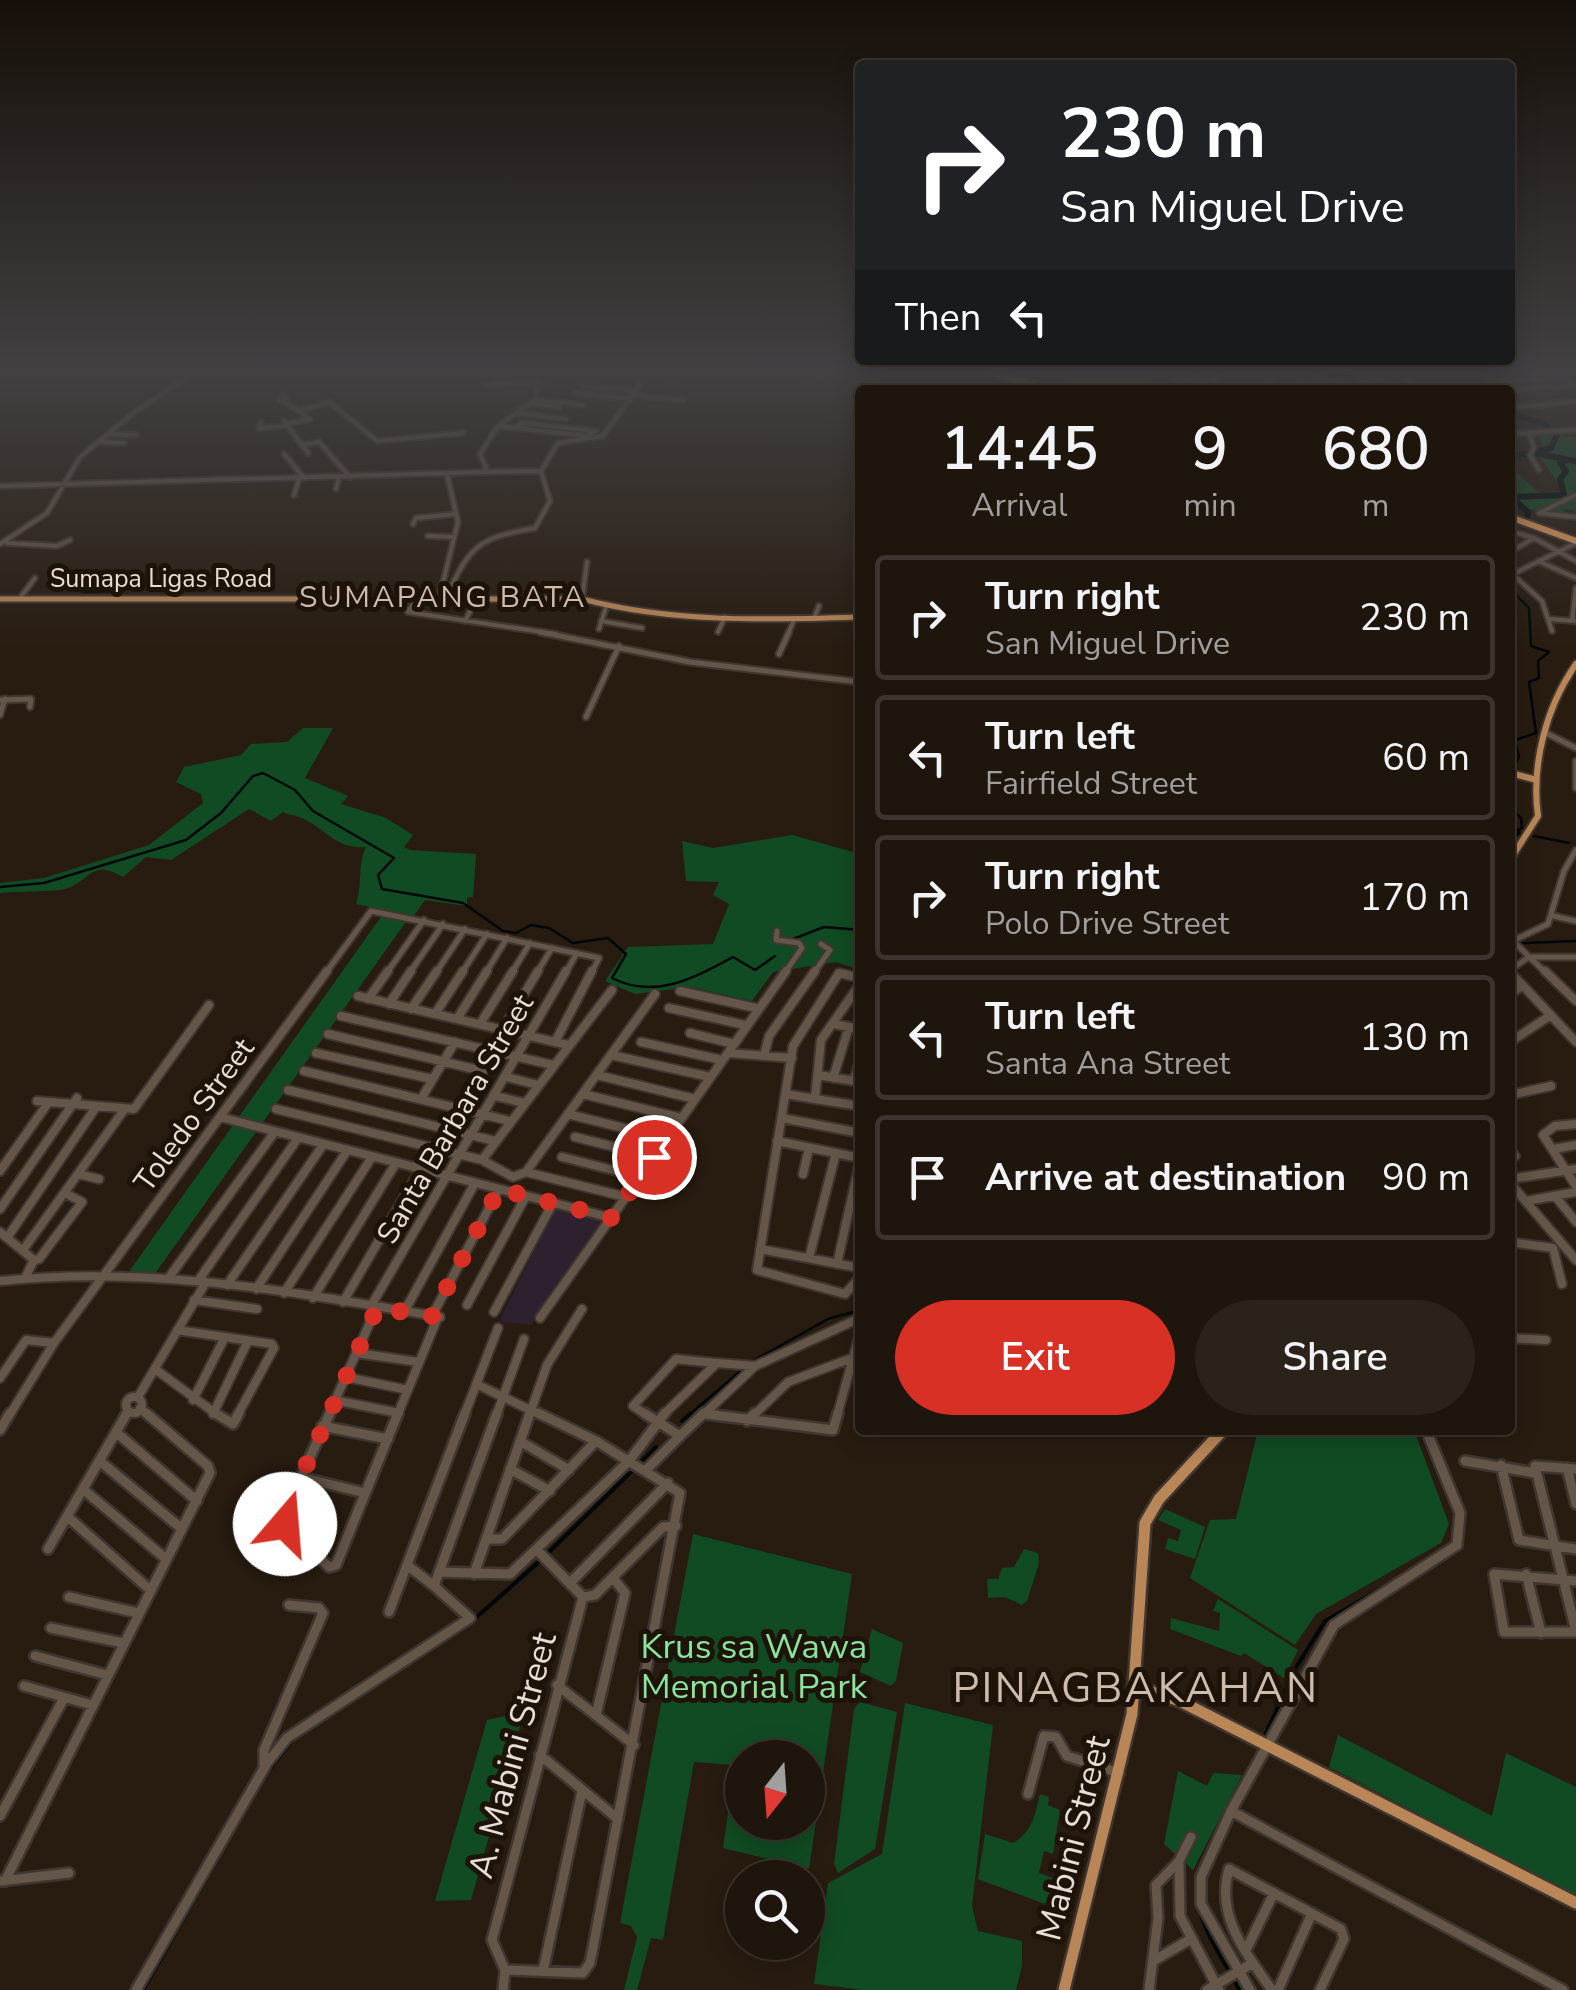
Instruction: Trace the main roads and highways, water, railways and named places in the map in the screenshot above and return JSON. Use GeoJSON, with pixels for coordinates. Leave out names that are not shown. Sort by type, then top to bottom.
{"type":"FeatureCollection","features":[{"type":"Feature","properties":{"kind":"highway"},"geometry":{"type":"LineString","coordinates":[[1519,520],[1575,540]]}},
{"type":"Feature","properties":{"kind":"main road","name":"Sumapa Ligas Road"},"geometry":{"type":"LineString","coordinates":[[0,599],[582,599],[632,612],[794,620],[855,618]]}},
{"type":"Feature","properties":{"kind":"main road"},"geometry":{"type":"LineString","coordinates":[[1515,852],[1538,816],[1534,779],[1559,688],[1576,664]]}},
{"type":"Feature","properties":{"kind":"main road"},"geometry":{"type":"LineString","coordinates":[[1515,774],[1534,779]]}},
{"type":"Feature","properties":{"kind":"main road","name":"Mabini Street"},"geometry":{"type":"LineString","coordinates":[[1064,1990],[1120,1773],[1137,1687],[1145,1523],[1159,1499],[1219,1435]]}},
{"type":"Feature","properties":{"kind":"main road"},"geometry":{"type":"LineString","coordinates":[[1137,1687],[1180,1700],[1576,1902]]}},
{"type":"Feature","properties":{"kind":"waterway"},"geometry":{"type":"LineString","coordinates":[[1515,497],[1564,495],[1560,479],[1566,471],[1561,465]]}},
{"type":"Feature","properties":{"kind":"waterway"},"geometry":{"type":"LineString","coordinates":[[1515,500],[1528,512],[1527,519]]}},
{"type":"Feature","properties":{"kind":"waterway"},"geometry":{"type":"LineString","coordinates":[[84,592],[118,591],[119,598]]}},
{"type":"Feature","properties":{"kind":"waterway"},"geometry":{"type":"LineString","coordinates":[[284,597],[446,594]]}},
{"type":"Feature","properties":{"kind":"waterway"},"geometry":{"type":"LineString","coordinates":[[1515,594],[1529,608],[1531,646],[1549,652],[1538,661],[1539,678],[1529,682],[1536,733],[1515,740]]}},
{"type":"Feature","properties":{"kind":"waterway"},"geometry":{"type":"LineString","coordinates":[[1515,740],[1519,757],[1515,765]]}},
{"type":"Feature","properties":{"kind":"waterway"},"geometry":{"type":"LineString","coordinates":[[0,887],[44,883],[186,840],[221,813],[253,776],[263,773],[295,790],[313,811],[394,858],[378,875],[382,889],[463,903],[503,931],[516,933],[531,925],[549,928],[573,943],[608,938],[626,954],[612,978],[628,984],[674,984],[733,957],[755,970],[775,956]]}},
{"type":"Feature","properties":{"kind":"waterway"},"geometry":{"type":"LineString","coordinates":[[1515,813],[1521,818],[1522,828],[1515,832]]}},
{"type":"Feature","properties":{"kind":"waterway"},"geometry":{"type":"LineString","coordinates":[[1515,832],[1525,834]]}},
{"type":"Feature","properties":{"kind":"waterway"},"geometry":{"type":"LineString","coordinates":[[1534,836],[1569,843]]}},
{"type":"Feature","properties":{"kind":"waterway"},"geometry":{"type":"LineString","coordinates":[[793,939],[824,927],[855,930]]}},
{"type":"Feature","properties":{"kind":"waterway"},"geometry":{"type":"LineString","coordinates":[[1521,943],[1576,941]]}},
{"type":"Feature","properties":{"kind":"waterway"},"geometry":{"type":"LineString","coordinates":[[751,1362],[828,1319],[855,1311]]}},
{"type":"Feature","properties":{"kind":"waterway"},"geometry":{"type":"LineString","coordinates":[[688,1416],[745,1367]]}},
{"type":"Feature","properties":{"kind":"waterway"},"geometry":{"type":"LineString","coordinates":[[682,1421],[691,1413]]}},
{"type":"Feature","properties":{"kind":"waterway"},"geometry":{"type":"LineString","coordinates":[[1422,1435],[1456,1516]]}},
{"type":"Feature","properties":{"kind":"waterway"},"geometry":{"type":"LineString","coordinates":[[639,1464],[656,1447]]}},
{"type":"Feature","properties":{"kind":"waterway"},"geometry":{"type":"LineString","coordinates":[[546,1555],[633,1470]]}},
{"type":"Feature","properties":{"kind":"waterway"},"geometry":{"type":"LineString","coordinates":[[471,1622],[540,1561]]}},
{"type":"Feature","properties":{"kind":"waterway"},"geometry":{"type":"LineString","coordinates":[[1264,1738],[1295,1669],[1325,1621],[1389,1584]]}},
{"type":"Feature","properties":{"kind":"waterway"},"geometry":{"type":"LineString","coordinates":[[143,1990],[265,1775],[293,1739]]}},
{"type":"Feature","properties":{"kind":"waterway"},"geometry":{"type":"LineString","coordinates":[[1212,1842],[1198,1894],[1210,1938],[1229,1971]]}},
{"type":"Feature","properties":{"kind":"waterway"},"geometry":{"type":"LineString","coordinates":[[1233,1978],[1239,1990]]}},
{"type":"Feature","properties":{"kind":"district","name":"SUMAPANG BATA"},"geometry":{"type":"Point","coordinates":[443,597]}},
{"type":"Feature","properties":{"kind":"district","name":"PINAGBAKAHAN"},"geometry":{"type":"Point","coordinates":[1136,1687]}},
{"type":"Feature","properties":{"kind":"park label","name":"Krus sa Wawa Memorial Park"},"geometry":{"type":"Point","coordinates":[754,1666]}}]}
